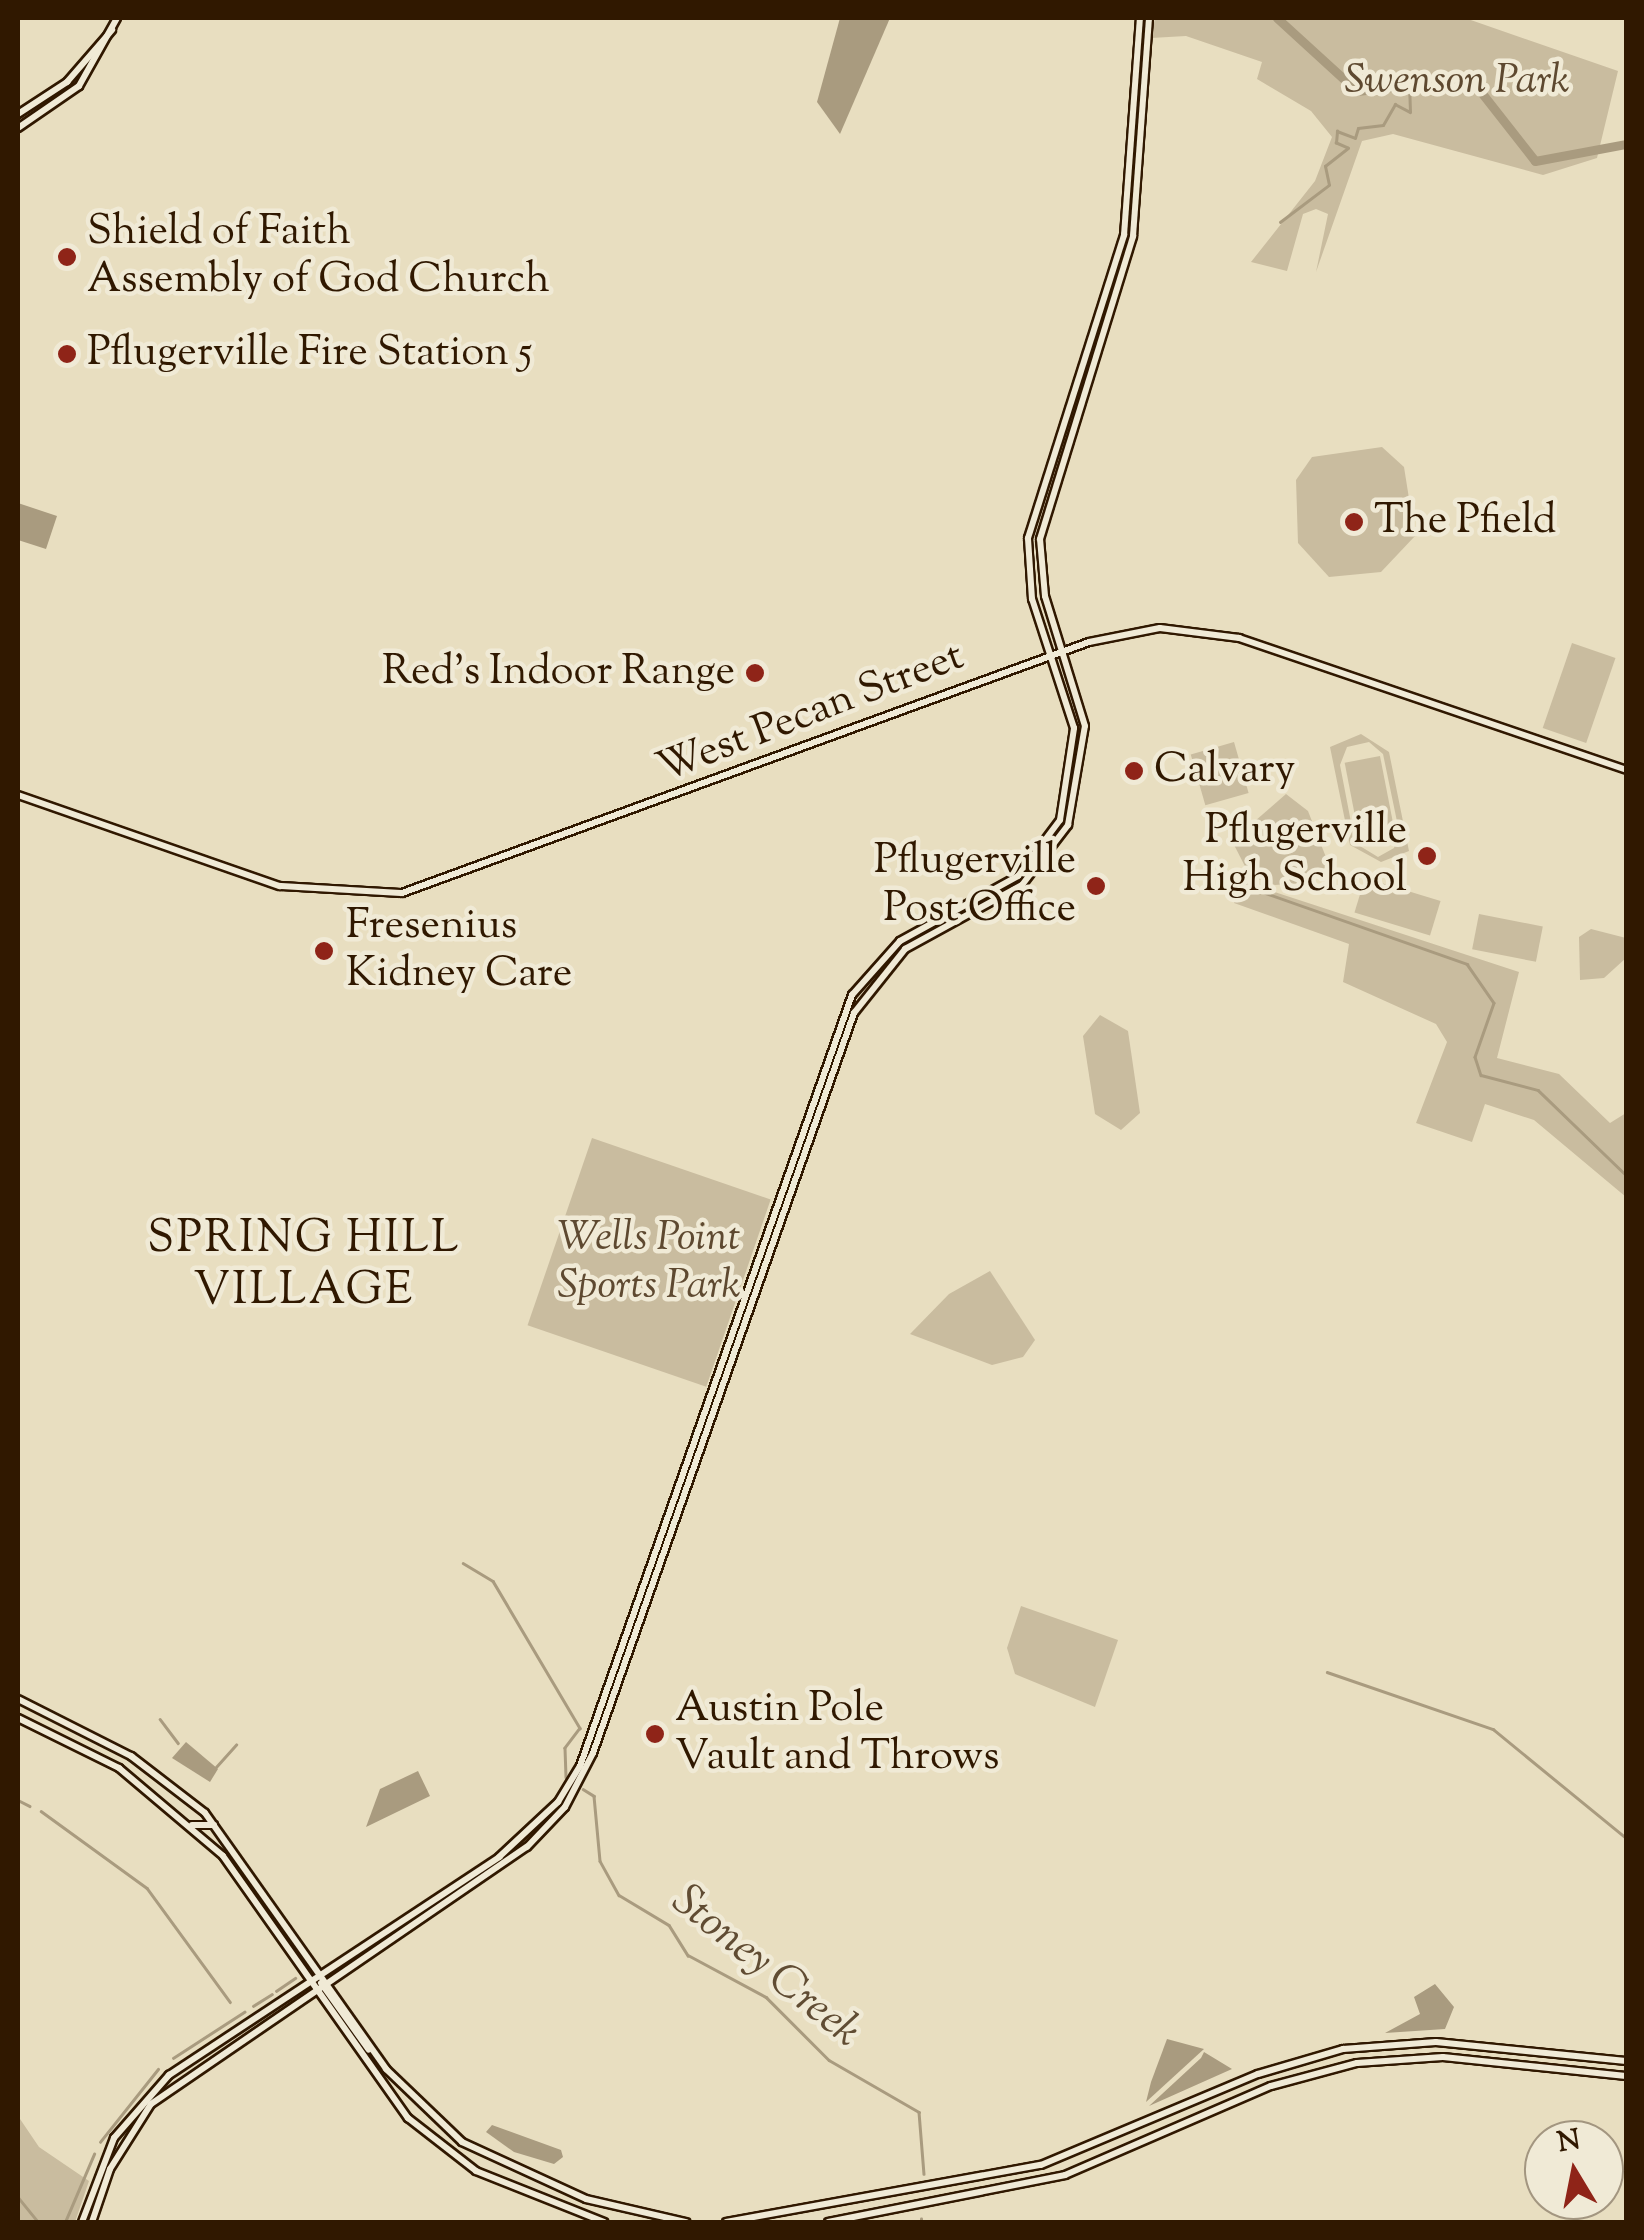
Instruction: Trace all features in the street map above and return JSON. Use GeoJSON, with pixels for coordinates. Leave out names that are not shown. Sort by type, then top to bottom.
{"type":"FeatureCollection","features":[{"type":"Feature","properties":{"kind":"main road"},"geometry":{"type":"LineString","coordinates":[[18,128],[79,86],[117,18]]}},
{"type":"Feature","properties":{"kind":"main road"},"geometry":{"type":"LineString","coordinates":[[769,1242],[795,1148],[860,983],[900,941],[1002,888],[1050,838],[1068,796],[1075,740],[1032,599],[1028,538],[1124,235],[1133,59],[1140,18]]}},
{"type":"Feature","properties":{"kind":"main road"},"geometry":{"type":"LineString","coordinates":[[82,2222],[114,2138],[144,2098],[429,1906],[527,1846],[565,1807],[628,1645],[769,1242],[869,988],[905,948],[1008,896],[1058,843],[1079,797],[1086,738],[1040,540],[1133,236],[1142,66],[1150,18]]}},
{"type":"Feature","properties":{"kind":"main road"},"geometry":{"type":"LineString","coordinates":[[18,114],[66,82],[112,30]]}},
{"type":"Feature","properties":{"kind":"main road"},"geometry":{"type":"LineString","coordinates":[[1133,59],[1142,66]]}},
{"type":"Feature","properties":{"kind":"main road"},"geometry":{"type":"LineString","coordinates":[[1028,538],[1040,540]]}},
{"type":"Feature","properties":{"kind":"main road","name":"West Pecan Street"},"geometry":{"type":"LineString","coordinates":[[18,795],[280,886],[402,893],[1051,656],[1140,630],[1220,633],[1626,770]]}},
{"type":"Feature","properties":{"kind":"main road"},"geometry":{"type":"LineString","coordinates":[[1075,740],[1086,738]]}},
{"type":"Feature","properties":{"kind":"main road"},"geometry":{"type":"LineString","coordinates":[[1050,838],[1058,843]]}},
{"type":"Feature","properties":{"kind":"main road"},"geometry":{"type":"LineString","coordinates":[[1002,888],[1008,896]]}},
{"type":"Feature","properties":{"kind":"main road"},"geometry":{"type":"LineString","coordinates":[[963,908],[966,917]]}},
{"type":"Feature","properties":{"kind":"main road"},"geometry":{"type":"LineString","coordinates":[[795,1148],[804,1152]]}},
{"type":"Feature","properties":{"kind":"main road"},"geometry":{"type":"LineString","coordinates":[[18,1699],[131,1756],[205,1813],[319,1981],[373,2079],[452,2154],[510,2189],[604,2222]]}},
{"type":"Feature","properties":{"kind":"main road"},"geometry":{"type":"LineString","coordinates":[[18,1718],[119,1768],[192,1824],[386,2070],[462,2142],[586,2199],[686,2222]]}},
{"type":"Feature","properties":{"kind":"main road"},"geometry":{"type":"LineString","coordinates":[[182,1815],[205,1813]]}},
{"type":"Feature","properties":{"kind":"main road"},"geometry":{"type":"LineString","coordinates":[[192,1824],[216,1825]]}},
{"type":"Feature","properties":{"kind":"main road"},"geometry":{"type":"LineString","coordinates":[[92,2222],[122,2144],[151,2104],[319,1981]]}},
{"type":"Feature","properties":{"kind":"main road"},"geometry":{"type":"LineString","coordinates":[[726,2222],[1009,2172],[1342,2049],[1436,2042],[1626,2061]]}},
{"type":"Feature","properties":{"kind":"main road"},"geometry":{"type":"LineString","coordinates":[[828,2222],[1012,2188],[1272,2086],[1357,2063],[1442,2057],[1626,2076]]}},
{"type":"Feature","properties":{"kind":"main road"},"geometry":{"type":"LineString","coordinates":[[452,2154],[462,2142]]}},
{"type":"Feature","properties":{"kind":"main road"},"geometry":{"type":"LineString","coordinates":[[1009,2172],[1012,2188]]}},
{"type":"Feature","properties":{"kind":"main road"},"geometry":{"type":"LineString","coordinates":[[755,2222],[764,2218]]}},
{"type":"Feature","properties":{"kind":"green space","name":"Swenson Park"},"geometry":{"type":"Polygon","coordinates":[[[1155,18],[1465,18],[1618,71],[1597,158],[1543,175],[1393,134],[1362,141],[1316,272],[1328,214],[1316,209],[1303,214],[1287,271],[1251,262],[1315,181],[1332,137],[1311,111],[1257,79],[1262,62],[1186,36],[1151,38],[1155,18]]]}},
{"type":"Feature","properties":{"kind":"green space","name":"The Pfield"},"geometry":{"type":"Polygon","coordinates":[[[1382,447],[1404,467],[1415,536],[1381,572],[1329,577],[1298,543],[1296,480],[1312,457],[1382,447]]]}},
{"type":"Feature","properties":{"kind":"green space"},"geometry":{"type":"Polygon","coordinates":[[[1572,643],[1615,658],[1586,743],[1543,728],[1572,643]]]}},
{"type":"Feature","properties":{"kind":"green space"},"geometry":{"type":"Polygon","coordinates":[[[1361,734],[1389,752],[1409,851],[1381,862],[1350,845],[1330,747],[1361,734]],[[1369,742],[1347,747],[1340,765],[1355,843],[1378,857],[1394,848],[1399,831],[1383,754],[1369,742]]]}},
{"type":"Feature","properties":{"kind":"green space"},"geometry":{"type":"Polygon","coordinates":[[[1234,742],[1249,793],[1205,805],[1191,754],[1234,742]]]}},
{"type":"Feature","properties":{"kind":"green space"},"geometry":{"type":"Polygon","coordinates":[[[1380,756],[1395,834],[1360,840],[1345,763],[1380,756]]]}},
{"type":"Feature","properties":{"kind":"green space"},"geometry":{"type":"Polygon","coordinates":[[[1286,794],[1308,811],[1329,865],[1302,883],[1275,885],[1250,876],[1232,841],[1286,794]]]}},
{"type":"Feature","properties":{"kind":"green space"},"geometry":{"type":"Polygon","coordinates":[[[1365,878],[1441,901],[1430,936],[1354,912],[1365,878]]]}},
{"type":"Feature","properties":{"kind":"green space"},"geometry":{"type":"Polygon","coordinates":[[[1241,881],[1519,972],[1497,1058],[1559,1074],[1610,1123],[1626,1113],[1626,1197],[1534,1120],[1485,1104],[1472,1142],[1416,1123],[1447,1042],[1436,1024],[1343,982],[1349,944],[1234,903],[1241,881]]]}},
{"type":"Feature","properties":{"kind":"green space"},"geometry":{"type":"Polygon","coordinates":[[[1479,914],[1543,926],[1536,962],[1472,949],[1479,914]]]}},
{"type":"Feature","properties":{"kind":"green space"},"geometry":{"type":"Polygon","coordinates":[[[1591,929],[1626,938],[1626,958],[1604,978],[1580,980],[1579,937],[1591,929]]]}},
{"type":"Feature","properties":{"kind":"green space"},"geometry":{"type":"Polygon","coordinates":[[[1100,1015],[1128,1031],[1140,1113],[1121,1130],[1095,1114],[1083,1036],[1100,1015]]]}},
{"type":"Feature","properties":{"kind":"green space","name":"Wells Point Sports Park"},"geometry":{"type":"Polygon","coordinates":[[[592,1138],[771,1200],[706,1387],[528,1325],[592,1138]]]}},
{"type":"Feature","properties":{"kind":"green space"},"geometry":{"type":"Polygon","coordinates":[[[990,1271],[1035,1340],[1023,1357],[992,1365],[910,1334],[949,1294],[990,1271]]]}},
{"type":"Feature","properties":{"kind":"green space"},"geometry":{"type":"Polygon","coordinates":[[[1021,1606],[1118,1640],[1095,1707],[1015,1674],[1007,1648],[1021,1606]]]}},
{"type":"Feature","properties":{"kind":"green space"},"geometry":{"type":"Polygon","coordinates":[[[18,2116],[39,2147],[89,2181],[75,2222],[18,2222],[18,2116]]]}},
{"type":"Feature","properties":{"kind":"shaded area"},"geometry":{"type":"Polygon","coordinates":[[[840,18],[890,18],[840,134],[817,102],[840,18]]]}},
{"type":"Feature","properties":{"kind":"shaded area"},"geometry":{"type":"Polygon","coordinates":[[[18,503],[57,516],[46,549],[18,540],[18,503]]]}},
{"type":"Feature","properties":{"kind":"shaded area"},"geometry":{"type":"Polygon","coordinates":[[[186,1742],[218,1769],[210,1782],[172,1758],[186,1742]]]}},
{"type":"Feature","properties":{"kind":"shaded area"},"geometry":{"type":"Polygon","coordinates":[[[418,1771],[430,1796],[366,1827],[380,1789],[418,1771]]]}},
{"type":"Feature","properties":{"kind":"shaded area"},"geometry":{"type":"Polygon","coordinates":[[[1435,1984],[1454,2007],[1445,2029],[1385,2033],[1420,2014],[1414,1997],[1435,1984]]]}},
{"type":"Feature","properties":{"kind":"shaded area"},"geometry":{"type":"Polygon","coordinates":[[[1167,2039],[1204,2049],[1146,2102],[1151,2082],[1167,2039]]]}},
{"type":"Feature","properties":{"kind":"shaded area"},"geometry":{"type":"Polygon","coordinates":[[[1204,2052],[1232,2069],[1149,2106],[1201,2058],[1204,2052]]]}},
{"type":"Feature","properties":{"kind":"shaded area"},"geometry":{"type":"Polygon","coordinates":[[[492,2125],[561,2150],[563,2157],[554,2164],[514,2152],[486,2132],[492,2125]]]}},
{"type":"Feature","properties":{"kind":"waterway"},"geometry":{"type":"LineString","coordinates":[[1277,18],[1357,91],[1470,78],[1535,161],[1626,144]]}},
{"type":"Feature","properties":{"kind":"waterway"},"geometry":{"type":"LineString","coordinates":[[1280,222],[1329,185],[1325,166],[1348,148],[1336,143],[1337,131],[1355,138],[1358,128],[1383,125],[1395,104],[1410,112],[1409,89]]}},
{"type":"Feature","properties":{"kind":"waterway"},"geometry":{"type":"LineString","coordinates":[[1240,884],[1467,964],[1494,1003],[1475,1057],[1481,1075],[1538,1090],[1626,1175]]}},
{"type":"Feature","properties":{"kind":"waterway"},"geometry":{"type":"LineString","coordinates":[[463,1563],[493,1581],[580,1728],[565,1748],[566,1777]]}},
{"type":"Feature","properties":{"kind":"waterway"},"geometry":{"type":"LineString","coordinates":[[1327,1672],[1493,1729],[1626,1838]]}},
{"type":"Feature","properties":{"kind":"waterway"},"geometry":{"type":"LineString","coordinates":[[160,1719],[178,1743]]}},
{"type":"Feature","properties":{"kind":"waterway"},"geometry":{"type":"LineString","coordinates":[[216,1767],[236,1745]]}},
{"type":"Feature","properties":{"kind":"waterway","name":"Stoney Creek"},"geometry":{"type":"LineString","coordinates":[[583,1789],[594,1796],[600,1861],[619,1895],[669,1925],[688,1955],[766,1997],[829,2060],[919,2112],[924,2174]]}},
{"type":"Feature","properties":{"kind":"waterway"},"geometry":{"type":"LineString","coordinates":[[18,1800],[30,1806]]}},
{"type":"Feature","properties":{"kind":"waterway"},"geometry":{"type":"LineString","coordinates":[[41,1811],[147,1888],[230,2002]]}},
{"type":"Feature","properties":{"kind":"waterway"},"geometry":{"type":"LineString","coordinates":[[276,1991],[295,1978]]}},
{"type":"Feature","properties":{"kind":"waterway"},"geometry":{"type":"LineString","coordinates":[[253,2006],[272,1994]]}},
{"type":"Feature","properties":{"kind":"waterway"},"geometry":{"type":"LineString","coordinates":[[173,2058],[244,2012]]}},
{"type":"Feature","properties":{"kind":"waterway"},"geometry":{"type":"LineString","coordinates":[[100,2142],[158,2069]]}},
{"type":"Feature","properties":{"kind":"waterway"},"geometry":{"type":"LineString","coordinates":[[65,2222],[94,2154]]}},
{"type":"Feature","properties":{"kind":"waterway"},"geometry":{"type":"LineString","coordinates":[[18,2197],[38,2222]]}},
{"type":"Feature","properties":{"kind":"place","name":"Shield of Faith Assembly of God Church"},"geometry":{"type":"Point","coordinates":[67,257]}},
{"type":"Feature","properties":{"kind":"place","name":"Pflugerville Fire Station 5"},"geometry":{"type":"Point","coordinates":[67,354]}},
{"type":"Feature","properties":{"kind":"place","name":"The Pfield"},"geometry":{"type":"Point","coordinates":[1354,522]}},
{"type":"Feature","properties":{"kind":"place","name":"Red's Indoor Range"},"geometry":{"type":"Point","coordinates":[755,673]}},
{"type":"Feature","properties":{"kind":"place","name":"Calvary"},"geometry":{"type":"Point","coordinates":[1134,771]}},
{"type":"Feature","properties":{"kind":"place","name":"Pflugerville High School"},"geometry":{"type":"Point","coordinates":[1427,856]}},
{"type":"Feature","properties":{"kind":"place","name":"Pflugerville Post Office"},"geometry":{"type":"Point","coordinates":[1096,886]}},
{"type":"Feature","properties":{"kind":"place","name":"Fresenius Kidney Care"},"geometry":{"type":"Point","coordinates":[324,951]}},
{"type":"Feature","properties":{"kind":"place","name":"Austin Pole Vault and Throws"},"geometry":{"type":"Point","coordinates":[655,1734]}},
{"type":"Feature","properties":{"kind":"district","name":"SPRING HILL VILLAGE"},"geometry":{"type":"Point","coordinates":[304,1267]}}]}
